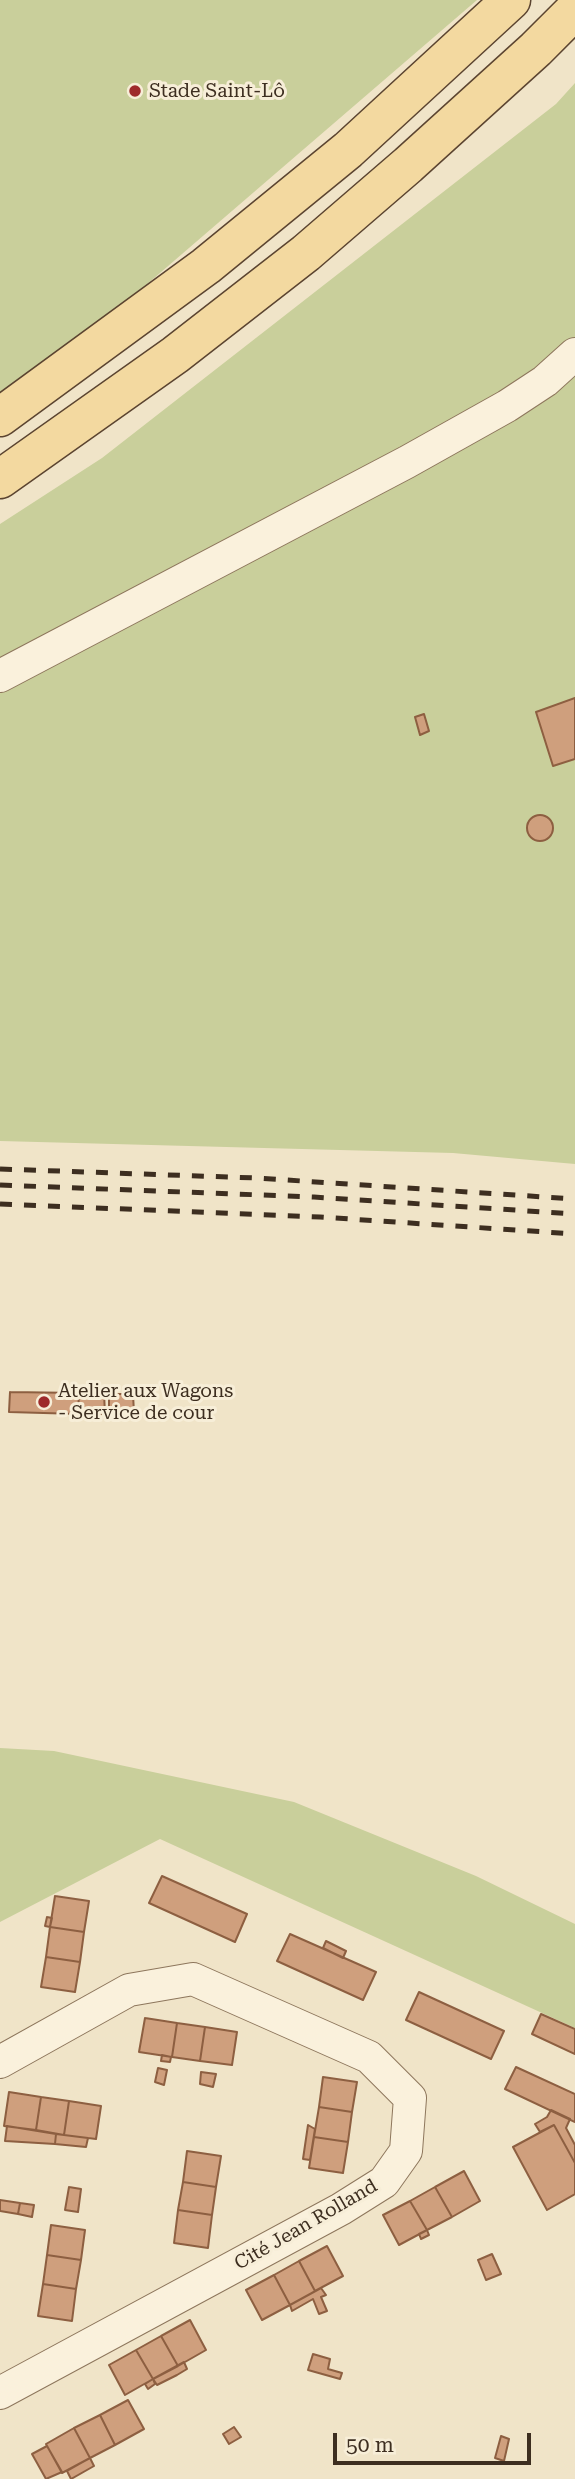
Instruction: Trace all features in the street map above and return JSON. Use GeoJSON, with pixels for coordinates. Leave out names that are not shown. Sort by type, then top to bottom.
{"type":"FeatureCollection","features":[{"type":"Feature","properties":{"kind":"main road"},"geometry":{"type":"LineString","coordinates":[[0,417],[195,274],[338,158],[511,0]]}},
{"type":"Feature","properties":{"kind":"main road"},"geometry":{"type":"LineString","coordinates":[[0,479],[175,355],[306,253],[418,156],[575,10]]}},
{"type":"Feature","properties":{"kind":"street"},"geometry":{"type":"LineString","coordinates":[[0,676],[407,462],[507,406],[545,381],[575,354]]}},
{"type":"Feature","properties":{"kind":"street","name":"Cité Jean Rolland"},"geometry":{"type":"LineString","coordinates":[[0,2062],[129,1990],[193,1979],[369,2057],[410,2098],[406,2151],[384,2182],[341,2209],[0,2393]]}},
{"type":"Feature","properties":{"kind":"green space"},"geometry":{"type":"Polygon","coordinates":[[[0,0],[477,0],[74,347],[0,395],[0,0]]]}},
{"type":"Feature","properties":{"kind":"green space"},"geometry":{"type":"Polygon","coordinates":[[[575,83],[575,1164],[453,1153],[0,1141],[0,524],[102,458],[556,104],[575,83]]]}},
{"type":"Feature","properties":{"kind":"green space"},"geometry":{"type":"Polygon","coordinates":[[[0,1748],[54,1751],[294,1802],[476,1876],[575,1924],[575,2028],[160,1839],[0,1922],[0,1748]]]}},
{"type":"Feature","properties":{"kind":"building"},"geometry":{"type":"Polygon","coordinates":[[[575,698],[575,759],[553,766],[536,712],[575,698]]]}},
{"type":"Feature","properties":{"kind":"building"},"geometry":{"type":"Polygon","coordinates":[[[424,714],[429,731],[420,735],[415,717],[424,714]]]}},
{"type":"Feature","properties":{"kind":"building"},"geometry":{"type":"Polygon","coordinates":[[[540,815],[549,819],[553,828],[549,837],[540,841],[531,837],[527,828],[531,819],[540,815]]]}},
{"type":"Feature","properties":{"kind":"building","name":"Atelier aux Wagons - Service de cour"},"geometry":{"type":"Polygon","coordinates":[[[10,1392],[79,1393],[78,1414],[9,1412],[10,1392]]]}},
{"type":"Feature","properties":{"kind":"building","name":"Atelier aux Wagons - Service de cour"},"geometry":{"type":"Polygon","coordinates":[[[79,1393],[104,1393],[105,1414],[78,1414],[79,1393]]]}},
{"type":"Feature","properties":{"kind":"building"},"geometry":{"type":"Polygon","coordinates":[[[109,1394],[133,1394],[134,1413],[109,1413],[109,1394]]]}},
{"type":"Feature","properties":{"kind":"building"},"geometry":{"type":"Polygon","coordinates":[[[162,1876],[247,1914],[235,1942],[149,1903],[162,1876]]]}},
{"type":"Feature","properties":{"kind":"building"},"geometry":{"type":"Polygon","coordinates":[[[55,1896],[89,1901],[84,1932],[50,1927],[55,1896]]]}},
{"type":"Feature","properties":{"kind":"building"},"geometry":{"type":"Polygon","coordinates":[[[47,1917],[52,1918],[50,1927],[45,1926],[47,1917]]]}},
{"type":"Feature","properties":{"kind":"building"},"geometry":{"type":"Polygon","coordinates":[[[50,1927],[84,1932],[80,1962],[46,1957],[50,1927]]]}},
{"type":"Feature","properties":{"kind":"building"},"geometry":{"type":"Polygon","coordinates":[[[290,1934],[376,1972],[363,2000],[277,1961],[290,1934]]]}},
{"type":"Feature","properties":{"kind":"building"},"geometry":{"type":"Polygon","coordinates":[[[326,1941],[346,1951],[343,1958],[323,1948],[326,1941]]]}},
{"type":"Feature","properties":{"kind":"building"},"geometry":{"type":"Polygon","coordinates":[[[46,1957],[80,1962],[75,1992],[41,1987],[46,1957]]]}},
{"type":"Feature","properties":{"kind":"building"},"geometry":{"type":"Polygon","coordinates":[[[419,1992],[504,2031],[491,2059],[406,2020],[419,1992]]]}},
{"type":"Feature","properties":{"kind":"building"},"geometry":{"type":"Polygon","coordinates":[[[541,2014],[575,2029],[575,2054],[532,2034],[541,2014]]]}},
{"type":"Feature","properties":{"kind":"building"},"geometry":{"type":"Polygon","coordinates":[[[145,2018],[177,2023],[172,2057],[139,2052],[145,2018]]]}},
{"type":"Feature","properties":{"kind":"building"},"geometry":{"type":"Polygon","coordinates":[[[177,2023],[205,2027],[200,2061],[172,2057],[177,2023]]]}},
{"type":"Feature","properties":{"kind":"building"},"geometry":{"type":"Polygon","coordinates":[[[205,2027],[237,2032],[232,2065],[200,2061],[205,2027]]]}},
{"type":"Feature","properties":{"kind":"building"},"geometry":{"type":"Polygon","coordinates":[[[162,2055],[171,2057],[170,2062],[161,2061],[162,2055]]]}},
{"type":"Feature","properties":{"kind":"building"},"geometry":{"type":"Polygon","coordinates":[[[516,2067],[575,2094],[575,2122],[505,2089],[516,2067]]]}},
{"type":"Feature","properties":{"kind":"building"},"geometry":{"type":"Polygon","coordinates":[[[158,2068],[167,2070],[164,2085],[155,2082],[158,2068]]]}},
{"type":"Feature","properties":{"kind":"building"},"geometry":{"type":"Polygon","coordinates":[[[201,2072],[216,2074],[213,2087],[200,2084],[201,2072]]]}},
{"type":"Feature","properties":{"kind":"building"},"geometry":{"type":"Polygon","coordinates":[[[323,2077],[357,2082],[352,2112],[319,2107],[323,2077]]]}},
{"type":"Feature","properties":{"kind":"building"},"geometry":{"type":"Polygon","coordinates":[[[9,2092],[41,2097],[36,2130],[4,2126],[9,2092]]]}},
{"type":"Feature","properties":{"kind":"building"},"geometry":{"type":"Polygon","coordinates":[[[41,2097],[69,2101],[64,2135],[36,2130],[41,2097]]]}},
{"type":"Feature","properties":{"kind":"building"},"geometry":{"type":"Polygon","coordinates":[[[69,2101],[101,2106],[96,2139],[64,2135],[69,2101]]]}},
{"type":"Feature","properties":{"kind":"building"},"geometry":{"type":"Polygon","coordinates":[[[319,2107],[352,2112],[348,2142],[314,2137],[319,2107]]]}},
{"type":"Feature","properties":{"kind":"building"},"geometry":{"type":"Polygon","coordinates":[[[551,2110],[570,2119],[566,2128],[575,2145],[575,2163],[554,2125],[540,2132],[535,2124],[547,2117],[551,2110]]]}},
{"type":"Feature","properties":{"kind":"building"},"geometry":{"type":"Polygon","coordinates":[[[308,2125],[315,2129],[310,2160],[303,2159],[308,2125]]]}},
{"type":"Feature","properties":{"kind":"building"},"geometry":{"type":"Polygon","coordinates":[[[554,2125],[575,2163],[575,2194],[547,2210],[513,2147],[554,2125]]]}},
{"type":"Feature","properties":{"kind":"building"},"geometry":{"type":"Polygon","coordinates":[[[7,2126],[56,2134],[55,2144],[5,2141],[7,2126]]]}},
{"type":"Feature","properties":{"kind":"building"},"geometry":{"type":"Polygon","coordinates":[[[56,2134],[88,2138],[86,2147],[55,2144],[56,2134]]]}},
{"type":"Feature","properties":{"kind":"building"},"geometry":{"type":"Polygon","coordinates":[[[314,2137],[348,2142],[343,2173],[309,2168],[314,2137]]]}},
{"type":"Feature","properties":{"kind":"building"},"geometry":{"type":"Polygon","coordinates":[[[187,2151],[221,2156],[216,2187],[183,2182],[187,2151]]]}},
{"type":"Feature","properties":{"kind":"building"},"geometry":{"type":"Polygon","coordinates":[[[464,2171],[480,2201],[452,2217],[435,2187],[464,2171]]]}},
{"type":"Feature","properties":{"kind":"building"},"geometry":{"type":"Polygon","coordinates":[[[183,2182],[216,2187],[212,2215],[178,2210],[183,2182]]]}},
{"type":"Feature","properties":{"kind":"building"},"geometry":{"type":"Polygon","coordinates":[[[69,2187],[81,2189],[78,2212],[65,2210],[69,2187]]]}},
{"type":"Feature","properties":{"kind":"building"},"geometry":{"type":"Polygon","coordinates":[[[435,2187],[452,2217],[427,2230],[410,2201],[435,2187]]]}},
{"type":"Feature","properties":{"kind":"building"},"geometry":{"type":"Polygon","coordinates":[[[0,2200],[20,2203],[18,2214],[0,2211],[0,2200]]]}},
{"type":"Feature","properties":{"kind":"building"},"geometry":{"type":"Polygon","coordinates":[[[410,2201],[427,2230],[399,2245],[383,2215],[410,2201]]]}},
{"type":"Feature","properties":{"kind":"building"},"geometry":{"type":"Polygon","coordinates":[[[20,2203],[34,2205],[32,2217],[18,2214],[20,2203]]]}},
{"type":"Feature","properties":{"kind":"building"},"geometry":{"type":"Polygon","coordinates":[[[178,2210],[212,2215],[208,2248],[174,2243],[178,2210]]]}},
{"type":"Feature","properties":{"kind":"building"},"geometry":{"type":"Polygon","coordinates":[[[51,2225],[85,2230],[81,2260],[47,2255],[51,2225]]]}},
{"type":"Feature","properties":{"kind":"building"},"geometry":{"type":"Polygon","coordinates":[[[427,2230],[429,2235],[421,2239],[419,2234],[427,2230]]]}},
{"type":"Feature","properties":{"kind":"building"},"geometry":{"type":"Polygon","coordinates":[[[327,2246],[343,2276],[315,2291],[299,2261],[327,2246]]]}},
{"type":"Feature","properties":{"kind":"building"},"geometry":{"type":"Polygon","coordinates":[[[492,2254],[501,2274],[486,2280],[478,2260],[492,2254]]]}},
{"type":"Feature","properties":{"kind":"building"},"geometry":{"type":"Polygon","coordinates":[[[47,2255],[81,2260],[76,2289],[43,2284],[47,2255]]]}},
{"type":"Feature","properties":{"kind":"building"},"geometry":{"type":"Polygon","coordinates":[[[299,2261],[315,2291],[290,2305],[274,2275],[299,2261]]]}},
{"type":"Feature","properties":{"kind":"building"},"geometry":{"type":"Polygon","coordinates":[[[274,2275],[290,2305],[262,2320],[246,2290],[274,2275]]]}},
{"type":"Feature","properties":{"kind":"building"},"geometry":{"type":"Polygon","coordinates":[[[43,2284],[76,2289],[72,2321],[38,2316],[43,2284]]]}},
{"type":"Feature","properties":{"kind":"building"},"geometry":{"type":"Polygon","coordinates":[[[321,2288],[326,2295],[321,2297],[327,2311],[319,2314],[313,2299],[292,2311],[290,2305],[321,2288]]]}},
{"type":"Feature","properties":{"kind":"building"},"geometry":{"type":"Polygon","coordinates":[[[190,2320],[206,2350],[178,2366],[161,2336],[190,2320]]]}},
{"type":"Feature","properties":{"kind":"building"},"geometry":{"type":"Polygon","coordinates":[[[161,2336],[178,2366],[153,2379],[136,2350],[161,2336]]]}},
{"type":"Feature","properties":{"kind":"building"},"geometry":{"type":"Polygon","coordinates":[[[136,2350],[153,2379],[125,2395],[109,2365],[136,2350]]]}},
{"type":"Feature","properties":{"kind":"building"},"geometry":{"type":"Polygon","coordinates":[[[313,2354],[330,2359],[328,2369],[342,2373],[340,2379],[308,2370],[313,2354]]]}},
{"type":"Feature","properties":{"kind":"building"},"geometry":{"type":"Polygon","coordinates":[[[184,2362],[187,2369],[157,2385],[153,2379],[184,2362]]]}},
{"type":"Feature","properties":{"kind":"building"},"geometry":{"type":"Polygon","coordinates":[[[153,2379],[155,2384],[148,2389],[145,2384],[153,2379]]]}},
{"type":"Feature","properties":{"kind":"building"},"geometry":{"type":"Polygon","coordinates":[[[128,2400],[144,2429],[115,2445],[100,2415],[128,2400]]]}},
{"type":"Feature","properties":{"kind":"building"},"geometry":{"type":"Polygon","coordinates":[[[100,2415],[115,2445],[90,2458],[74,2428],[100,2415]]]}},
{"type":"Feature","properties":{"kind":"building"},"geometry":{"type":"Polygon","coordinates":[[[234,2427],[241,2437],[229,2444],[223,2434],[234,2427]]]}},
{"type":"Feature","properties":{"kind":"building"},"geometry":{"type":"Polygon","coordinates":[[[74,2428],[90,2458],[62,2473],[46,2444],[74,2428]]]}},
{"type":"Feature","properties":{"kind":"building"},"geometry":{"type":"Polygon","coordinates":[[[501,2436],[509,2439],[504,2461],[495,2458],[501,2436]]]}},
{"type":"Feature","properties":{"kind":"building"},"geometry":{"type":"Polygon","coordinates":[[[47,2446],[62,2472],[46,2479],[32,2454],[47,2446]]]}},
{"type":"Feature","properties":{"kind":"building"},"geometry":{"type":"Polygon","coordinates":[[[90,2458],[94,2466],[71,2479],[67,2471],[90,2458]]]}},
{"type":"Feature","properties":{"kind":"railway"},"geometry":{"type":"LineString","coordinates":[[0,1169],[256,1178],[575,1199]]}},
{"type":"Feature","properties":{"kind":"railway"},"geometry":{"type":"LineString","coordinates":[[0,1185],[314,1197],[575,1214]]}},
{"type":"Feature","properties":{"kind":"railway"},"geometry":{"type":"LineString","coordinates":[[0,1204],[320,1217],[575,1234]]}},
{"type":"Feature","properties":{"kind":"place","name":"Stade Saint-Lô"},"geometry":{"type":"Point","coordinates":[135,91]}},
{"type":"Feature","properties":{"kind":"place","name":"Atelier aux Wagons - Service de cour"},"geometry":{"type":"Point","coordinates":[44,1402]}}]}
